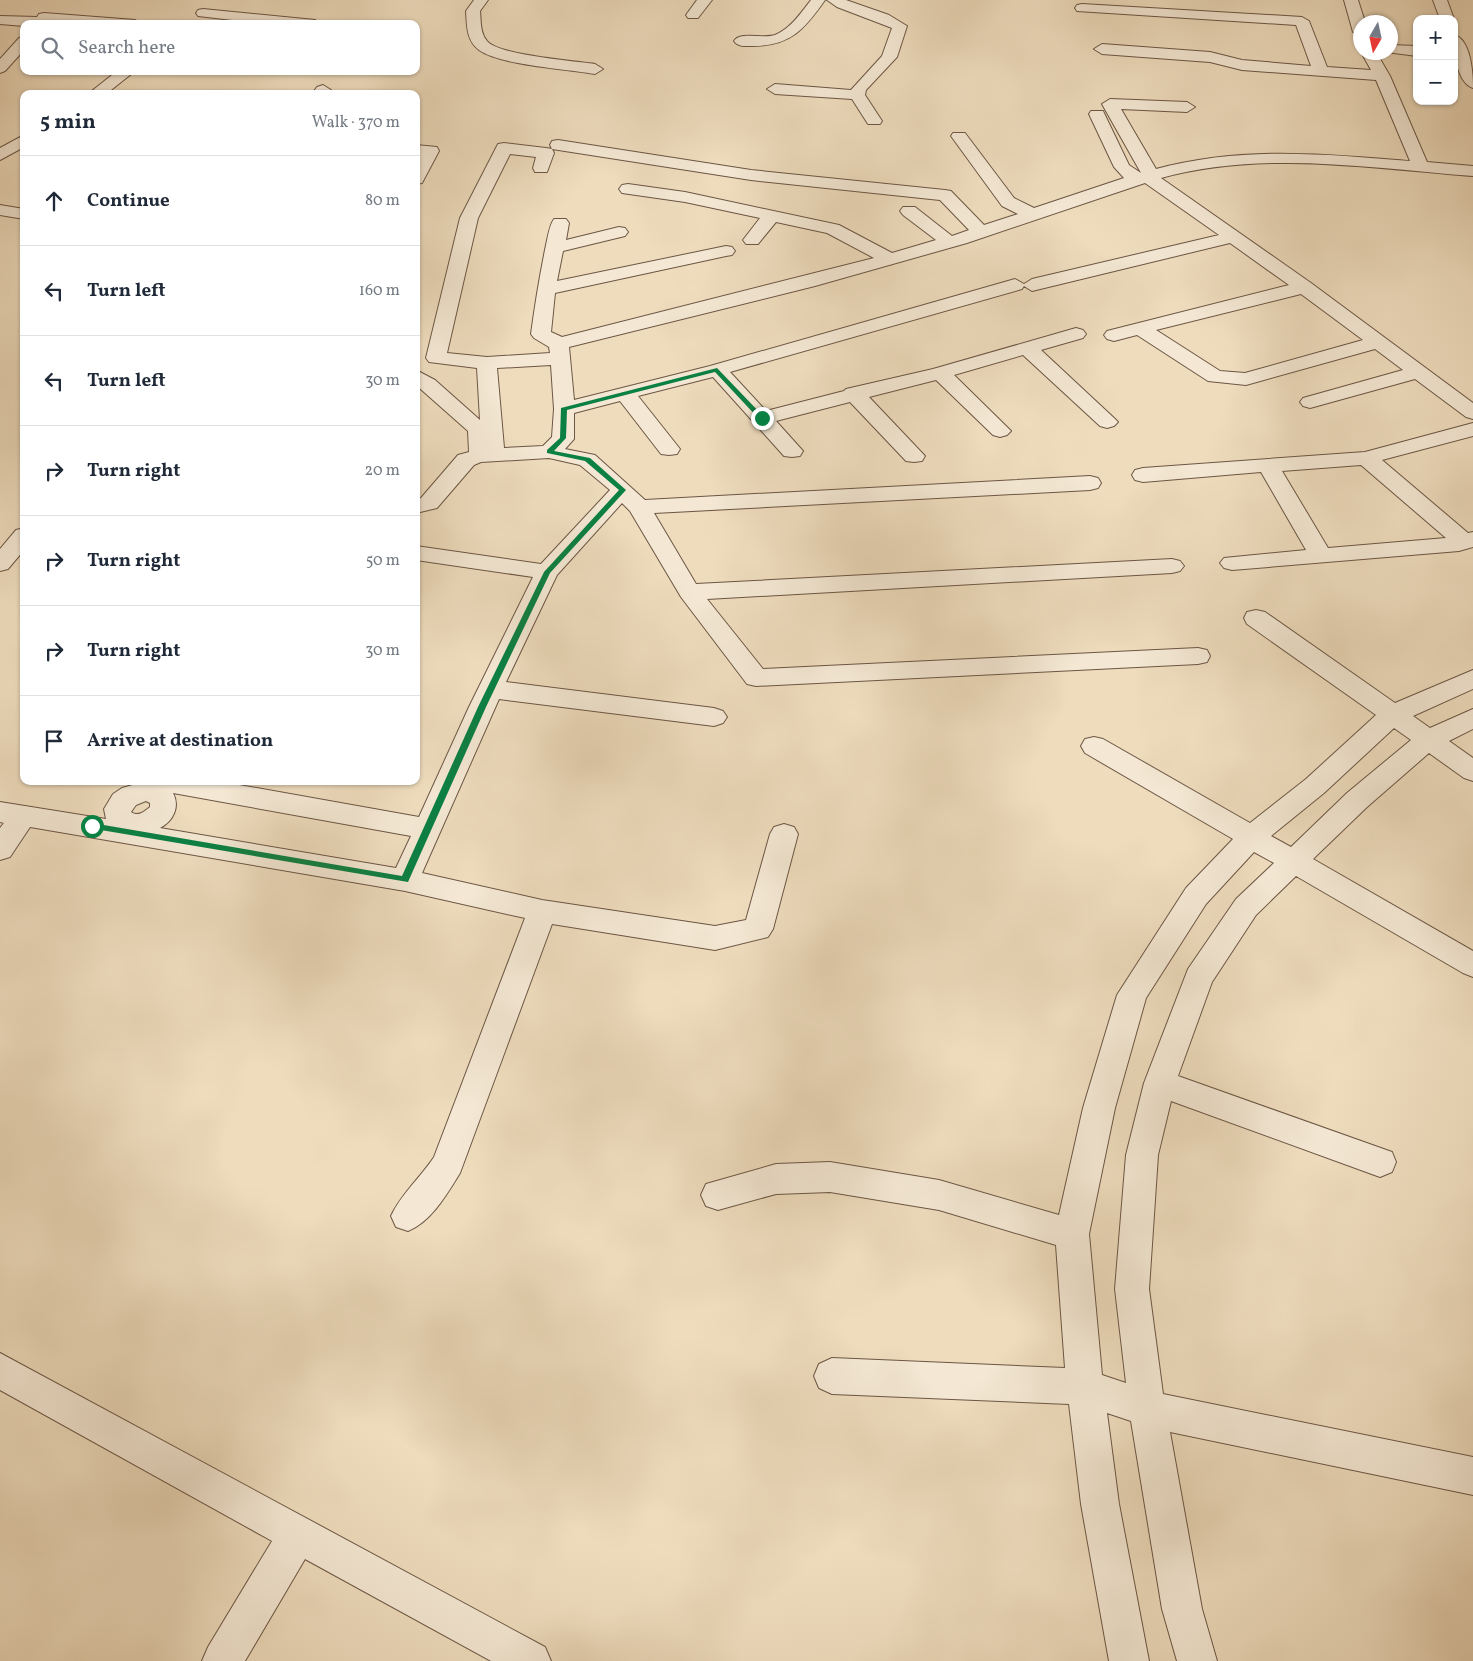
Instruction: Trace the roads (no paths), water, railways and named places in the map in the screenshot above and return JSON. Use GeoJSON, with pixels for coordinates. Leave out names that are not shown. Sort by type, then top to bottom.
{"type":"FeatureCollection","features":[{"type":"Feature","properties":{"kind":"street"},"geometry":{"type":"LineString","coordinates":[[194,20],[219,0]]}},
{"type":"Feature","properties":{"kind":"street"},"geometry":{"type":"LineString","coordinates":[[481,0],[473,11],[475,34],[483,46],[498,54],[596,69]]}},
{"type":"Feature","properties":{"kind":"street"},"geometry":{"type":"LineString","coordinates":[[693,15],[705,0]]}},
{"type":"Feature","properties":{"kind":"street"},"geometry":{"type":"LineString","coordinates":[[741,41],[771,41],[788,36],[818,0]]}},
{"type":"Feature","properties":{"kind":"street"},"geometry":{"type":"LineString","coordinates":[[834,0],[846,6],[888,19],[900,26],[889,57],[859,89],[858,95],[874,121]]}},
{"type":"Feature","properties":{"kind":"street"},"geometry":{"type":"LineString","coordinates":[[1351,0],[1355,15]]}},
{"type":"Feature","properties":{"kind":"street"},"geometry":{"type":"LineString","coordinates":[[1440,0],[1446,15]]}},
{"type":"Feature","properties":{"kind":"street"},"geometry":{"type":"LineString","coordinates":[[1273,3],[1278,20]]}},
{"type":"Feature","properties":{"kind":"street"},"geometry":{"type":"LineString","coordinates":[[42,20],[54,6]]}},
{"type":"Feature","properties":{"kind":"street"},"geometry":{"type":"LineString","coordinates":[[1082,8],[1302,21],[1321,71]]}},
{"type":"Feature","properties":{"kind":"street"},"geometry":{"type":"LineString","coordinates":[[203,13],[274,20]]}},
{"type":"Feature","properties":{"kind":"street"},"geometry":{"type":"LineString","coordinates":[[0,20],[20,20]]}},
{"type":"Feature","properties":{"kind":"street"},"geometry":{"type":"LineString","coordinates":[[3,61],[20,45]]}},
{"type":"Feature","properties":{"kind":"street"},"geometry":{"type":"LineString","coordinates":[[1102,49],[1210,57],[1242,65],[1382,76]]}},
{"type":"Feature","properties":{"kind":"street"},"geometry":{"type":"LineString","coordinates":[[1398,50],[1413,51]]}},
{"type":"Feature","properties":{"kind":"street"},"geometry":{"type":"LineString","coordinates":[[1460,50],[1473,83]]}},
{"type":"Feature","properties":{"kind":"street"},"geometry":{"type":"LineString","coordinates":[[1373,60],[1382,76],[1421,167]]}},
{"type":"Feature","properties":{"kind":"street"},"geometry":{"type":"LineString","coordinates":[[101,90],[122,75]]}},
{"type":"Feature","properties":{"kind":"street"},"geometry":{"type":"LineString","coordinates":[[776,89],[858,95]]}},
{"type":"Feature","properties":{"kind":"street"},"geometry":{"type":"LineString","coordinates":[[1145,177],[1110,104],[1187,107]]}},
{"type":"Feature","properties":{"kind":"street"},"geometry":{"type":"LineString","coordinates":[[1093,106],[1122,167],[1145,177],[1234,237],[1473,413]]}},
{"type":"Feature","properties":{"kind":"street"},"geometry":{"type":"LineString","coordinates":[[959,136],[1008,202],[1034,215]]}},
{"type":"Feature","properties":{"kind":"street"},"geometry":{"type":"LineString","coordinates":[[0,156],[20,143]]}},
{"type":"Feature","properties":{"kind":"street"},"geometry":{"type":"LineString","coordinates":[[558,145],[709,171],[862,189],[945,195],[979,231]]}},
{"type":"Feature","properties":{"kind":"street"},"geometry":{"type":"LineString","coordinates":[[542,168],[546,153],[504,148],[469,218],[436,358],[487,363],[559,351],[948,242],[1145,177],[1180,168],[1250,158],[1302,158],[1473,172]]}},
{"type":"Feature","properties":{"kind":"street"},"geometry":{"type":"LineString","coordinates":[[420,150],[431,151],[420,172]]}},
{"type":"Feature","properties":{"kind":"street"},"geometry":{"type":"LineString","coordinates":[[0,156],[20,162]]}},
{"type":"Feature","properties":{"kind":"street"},"geometry":{"type":"LineString","coordinates":[[628,189],[685,197],[832,228],[889,258]]}},
{"type":"Feature","properties":{"kind":"street"},"geometry":{"type":"LineString","coordinates":[[0,210],[20,213]]}},
{"type":"Feature","properties":{"kind":"street"},"geometry":{"type":"LineString","coordinates":[[909,211],[948,242]]}},
{"type":"Feature","properties":{"kind":"street"},"geometry":{"type":"LineString","coordinates":[[752,240],[771,216]]}},
{"type":"Feature","properties":{"kind":"street"},"geometry":{"type":"LineString","coordinates":[[549,452],[563,438],[564,408],[559,351],[541,334],[546,289],[560,223]]}},
{"type":"Feature","properties":{"kind":"street"},"geometry":{"type":"LineString","coordinates":[[554,248],[619,232]]}},
{"type":"Feature","properties":{"kind":"street"},"geometry":{"type":"LineString","coordinates":[[564,408],[717,370],[1023,285],[1234,237]]}},
{"type":"Feature","properties":{"kind":"street"},"geometry":{"type":"LineString","coordinates":[[546,289],[726,251]]}},
{"type":"Feature","properties":{"kind":"street"},"geometry":{"type":"LineString","coordinates":[[1114,335],[1304,288]]}},
{"type":"Feature","properties":{"kind":"street"},"geometry":{"type":"LineString","coordinates":[[1141,329],[1215,377],[1246,379],[1379,342]]}},
{"type":"Feature","properties":{"kind":"street"},"geometry":{"type":"LineString","coordinates":[[762,418],[940,373],[1076,334]]}},
{"type":"Feature","properties":{"kind":"street"},"geometry":{"type":"LineString","coordinates":[[1026,347],[1107,422]]}},
{"type":"Feature","properties":{"kind":"street"},"geometry":{"type":"LineString","coordinates":[[486,455],[487,363]]}},
{"type":"Feature","properties":{"kind":"street"},"geometry":{"type":"LineString","coordinates":[[717,370],[792,451]]}},
{"type":"Feature","properties":{"kind":"street"},"geometry":{"type":"LineString","coordinates":[[1310,402],[1419,372]]}},
{"type":"Feature","properties":{"kind":"street"},"geometry":{"type":"LineString","coordinates":[[940,373],[1000,431]]}},
{"type":"Feature","properties":{"kind":"street"},"geometry":{"type":"LineString","coordinates":[[420,379],[478,429],[486,455]]}},
{"type":"Feature","properties":{"kind":"street"},"geometry":{"type":"LineString","coordinates":[[625,394],[669,449]]}},
{"type":"Feature","properties":{"kind":"street"},"geometry":{"type":"LineString","coordinates":[[852,394],[914,456]]}},
{"type":"Feature","properties":{"kind":"street"},"geometry":{"type":"LineString","coordinates":[[1143,475],[1269,467],[1366,458],[1473,429]]}},
{"type":"Feature","properties":{"kind":"street"},"geometry":{"type":"LineString","coordinates":[[420,505],[430,503],[466,460],[486,455],[549,452],[587,460],[630,499],[689,592],[756,678],[1198,656]]}},
{"type":"Feature","properties":{"kind":"street"},"geometry":{"type":"LineString","coordinates":[[1366,458],[1469,540]]}},
{"type":"Feature","properties":{"kind":"street"},"geometry":{"type":"LineString","coordinates":[[1269,467],[1321,555]]}},
{"type":"Feature","properties":{"kind":"street"},"geometry":{"type":"LineString","coordinates":[[405,880],[491,689],[547,572],[630,499],[1090,483]]}},
{"type":"Feature","properties":{"kind":"street"},"geometry":{"type":"LineString","coordinates":[[0,564],[20,540]]}},
{"type":"Feature","properties":{"kind":"street"},"geometry":{"type":"LineString","coordinates":[[1232,563],[1469,540]]}},
{"type":"Feature","properties":{"kind":"street"},"geometry":{"type":"LineString","coordinates":[[420,554],[547,572]]}},
{"type":"Feature","properties":{"kind":"street"},"geometry":{"type":"LineString","coordinates":[[689,592],[1172,566]]}},
{"type":"Feature","properties":{"kind":"street"},"geometry":{"type":"LineString","coordinates":[[1256,618],[1392,716],[1473,771]]}},
{"type":"Feature","properties":{"kind":"street"},"geometry":{"type":"LineString","coordinates":[[1128,1661],[1100,1504],[1085,1387],[1072,1234],[1099,1108],[1132,995],[1196,896],[1252,836],[1315,786],[1392,716],[1473,679]]}},
{"type":"Feature","properties":{"kind":"street"},"geometry":{"type":"LineString","coordinates":[[491,689],[714,718]]}},
{"type":"Feature","properties":{"kind":"street"},"geometry":{"type":"LineString","coordinates":[[1197,1661],[1182,1609],[1147,1409],[1132,1289],[1142,1155],[1160,1083],[1199,978],[1246,907],[1357,800],[1428,740],[1473,718]]}},
{"type":"Feature","properties":{"kind":"street"},"geometry":{"type":"LineString","coordinates":[[1094,746],[1473,965]]}},
{"type":"Feature","properties":{"kind":"street"},"geometry":{"type":"LineString","coordinates":[[117,815],[120,804],[149,785],[427,829]]}},
{"type":"Feature","properties":{"kind":"street"},"geometry":{"type":"LineString","coordinates":[[149,785],[163,799],[163,810],[156,827]]}},
{"type":"Feature","properties":{"kind":"street"},"geometry":{"type":"LineString","coordinates":[[0,850],[11,814],[92,826],[156,827],[542,911],[715,938],[758,928],[784,834]]}},
{"type":"Feature","properties":{"kind":"street"},"geometry":{"type":"LineString","coordinates":[[92,826],[117,815]]}},
{"type":"Feature","properties":{"kind":"street"},"geometry":{"type":"LineString","coordinates":[[117,815],[124,823],[131,825],[147,823],[156,827]]}},
{"type":"Feature","properties":{"kind":"street"},"geometry":{"type":"LineString","coordinates":[[408,1216],[436,1183],[448,1163],[542,911]]}},
{"type":"Feature","properties":{"kind":"street"},"geometry":{"type":"LineString","coordinates":[[1160,1083],[1380,1162]]}},
{"type":"Feature","properties":{"kind":"street"},"geometry":{"type":"LineString","coordinates":[[718,1196],[776,1179],[830,1178],[939,1195],[1072,1234]]}},
{"type":"Feature","properties":{"kind":"street"},"geometry":{"type":"LineString","coordinates":[[0,1370],[531,1661]]}},
{"type":"Feature","properties":{"kind":"street"},"geometry":{"type":"LineString","coordinates":[[832,1376],[1085,1387],[1147,1409],[1473,1476]]}},
{"type":"Feature","properties":{"kind":"street"},"geometry":{"type":"LineString","coordinates":[[222,1661],[298,1534]]}}]}
